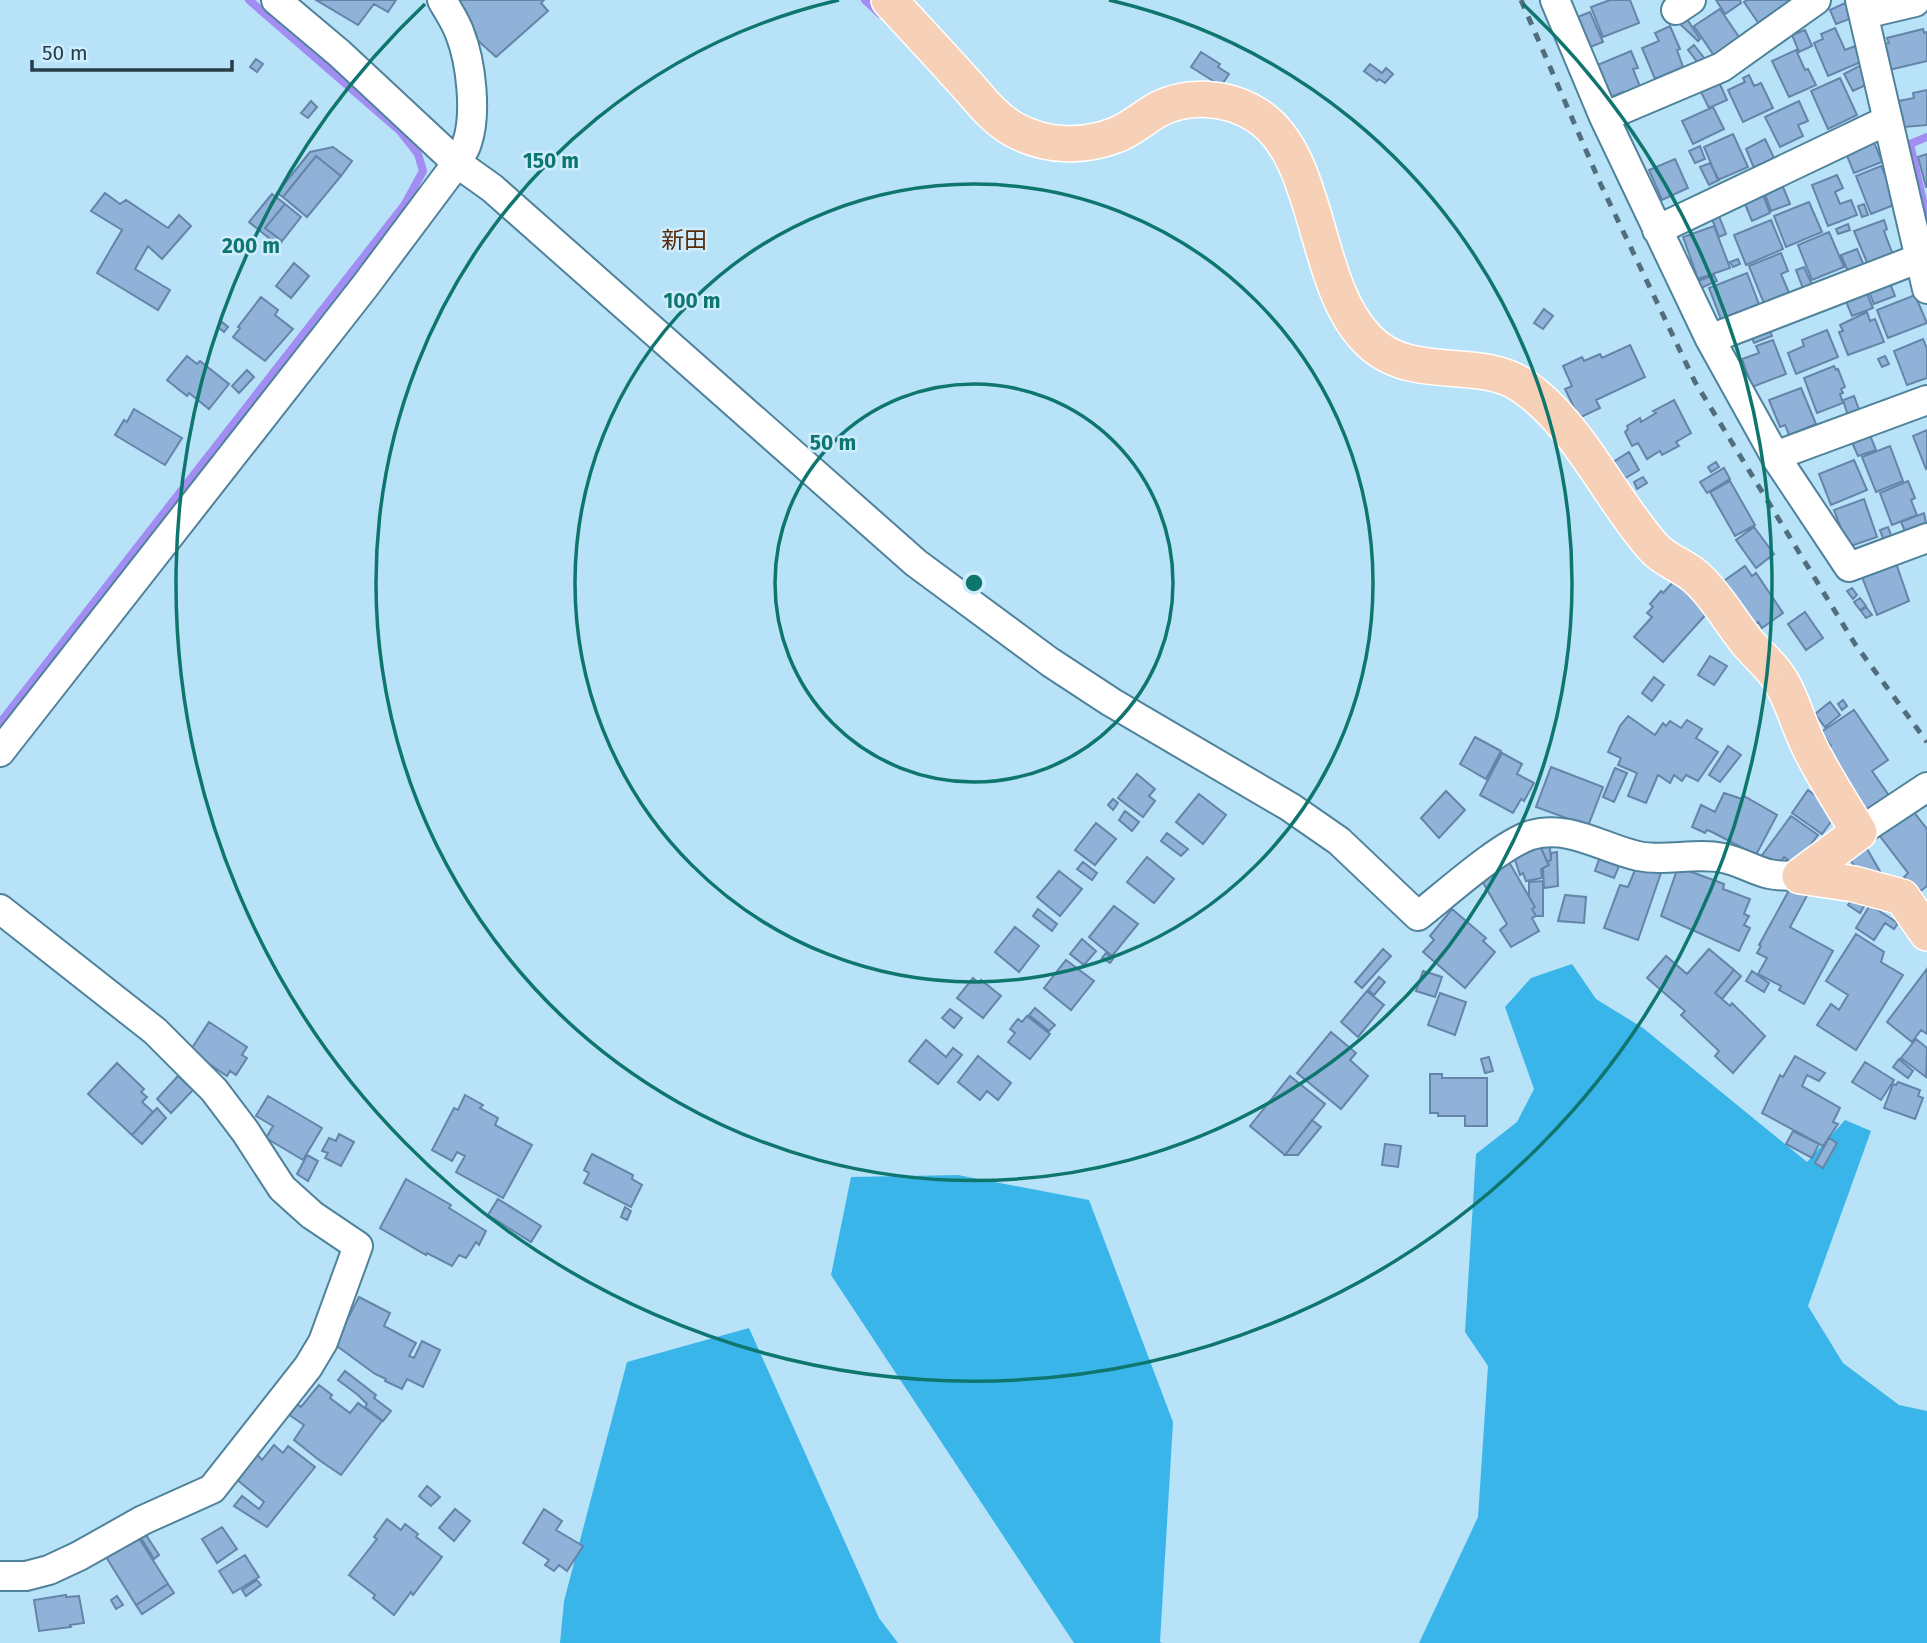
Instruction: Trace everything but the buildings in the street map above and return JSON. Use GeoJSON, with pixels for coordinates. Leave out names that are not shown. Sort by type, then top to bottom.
{"type":"FeatureCollection","features":[{"type":"Feature","properties":{"kind":"main road"},"geometry":{"type":"LineString","coordinates":[[889,0],[988,107],[1009,127],[1029,137],[1064,144],[1100,140],[1137,125],[1159,110],[1182,100],[1204,99],[1242,107],[1270,124],[1293,156],[1342,302],[1367,340],[1395,359],[1416,365],[1492,375],[1518,383],[1540,399],[1567,430],[1654,549],[1702,582],[1748,644],[1778,676],[1810,748],[1859,832],[1800,876]]}},
{"type":"Feature","properties":{"kind":"main road"},"geometry":{"type":"LineString","coordinates":[[1800,876],[1854,884],[1902,897],[1927,933]]}},
{"type":"Feature","properties":{"kind":"street"},"geometry":{"type":"LineString","coordinates":[[276,0],[339,53],[457,163],[492,188],[916,563],[1049,662],[1111,702],[1279,800],[1339,841],[1418,916],[1507,847],[1528,836],[1551,830],[1637,856],[1658,859],[1676,856],[1722,858],[1770,874],[1800,876]]}},
{"type":"Feature","properties":{"kind":"street"},"geometry":{"type":"LineString","coordinates":[[0,752],[365,286],[457,163],[468,142],[471,86],[460,33],[442,0]]}},
{"type":"Feature","properties":{"kind":"street"},"geometry":{"type":"LineString","coordinates":[[1555,0],[1604,117],[1710,339],[1775,456],[1849,567],[1927,538]]}},
{"type":"Feature","properties":{"kind":"street"},"geometry":{"type":"LineString","coordinates":[[1604,117],[1721,67],[1815,0]]}},
{"type":"Feature","properties":{"kind":"street"},"geometry":{"type":"LineString","coordinates":[[1710,339],[1924,274],[1918,209],[1888,120],[1862,7],[1916,0]]}},
{"type":"Feature","properties":{"kind":"street"},"geometry":{"type":"LineString","coordinates":[[1657,229],[1888,120]]}},
{"type":"Feature","properties":{"kind":"street"},"geometry":{"type":"LineString","coordinates":[[1775,456],[1927,400]]}},
{"type":"Feature","properties":{"kind":"street"},"geometry":{"type":"LineString","coordinates":[[1859,832],[1927,787]]}},
{"type":"Feature","properties":{"kind":"street"},"geometry":{"type":"LineString","coordinates":[[0,909],[172,1047],[214,1090],[282,1188],[312,1215],[358,1246],[341,1297],[323,1342],[313,1359],[212,1489],[143,1520],[49,1570],[26,1576],[0,1576]]}},
{"type":"Feature","properties":{"kind":"shaded area"},"geometry":{"type":"Polygon","coordinates":[[[1572,964],[1596,999],[1643,1028],[1807,1162],[1845,1120],[1871,1131],[1808,1306],[1843,1363],[1899,1405],[1927,1411],[1927,1643],[1419,1643],[1478,1517],[1488,1366],[1465,1332],[1476,1154],[1517,1122],[1534,1089],[1505,1007],[1531,978],[1572,964]]]}},
{"type":"Feature","properties":{"kind":"shaded area"},"geometry":{"type":"Polygon","coordinates":[[[958,1175],[1089,1200],[1173,1422],[1162,1643],[1074,1643],[831,1275],[851,1177],[958,1175]]]}},
{"type":"Feature","properties":{"kind":"shaded area"},"geometry":{"type":"Polygon","coordinates":[[[749,1328],[879,1618],[898,1643],[560,1643],[564,1601],[627,1362],[749,1328]]]}},
{"type":"Feature","properties":{"kind":"waterway"},"geometry":{"type":"LineString","coordinates":[[0,723],[405,204],[423,171],[418,154],[400,131],[249,0]]}},
{"type":"Feature","properties":{"kind":"waterway"},"geometry":{"type":"LineString","coordinates":[[865,0],[880,14]]}},
{"type":"Feature","properties":{"kind":"waterway"},"geometry":{"type":"LineString","coordinates":[[1927,137],[1910,144],[1927,218]]}},
{"type":"Feature","properties":{"kind":"railway"},"geometry":{"type":"LineString","coordinates":[[1521,0],[1601,185],[1695,382],[1855,644],[1927,742]]}},
{"type":"Feature","properties":{"kind":"district","name":"新田"},"geometry":{"type":"Point","coordinates":[684,240]}}]}
